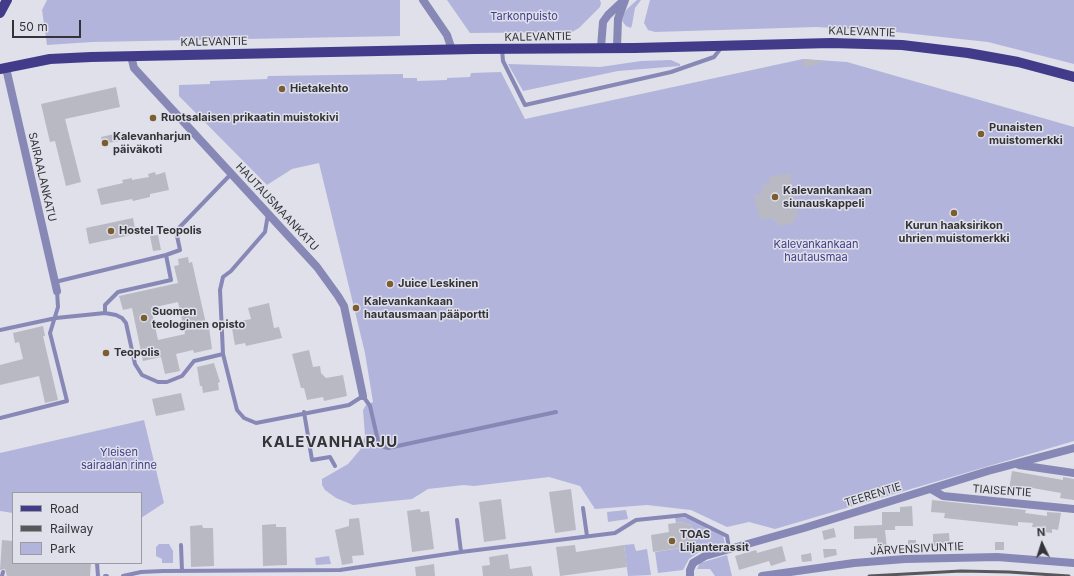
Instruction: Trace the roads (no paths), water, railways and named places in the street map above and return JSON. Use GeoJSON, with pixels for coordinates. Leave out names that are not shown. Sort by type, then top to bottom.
{"type":"FeatureCollection","features":[{"type":"Feature","properties":{"kind":"main road"},"geometry":{"type":"LineString","coordinates":[[0,13],[7,0]]}},
{"type":"Feature","properties":{"kind":"main road","name":"KALEVANTIE"},"geometry":{"type":"LineString","coordinates":[[3,68],[57,58],[601,47],[635,48],[831,43],[916,47],[982,54],[1074,77]]}},
{"type":"Feature","properties":{"kind":"street"},"geometry":{"type":"LineString","coordinates":[[423,0],[448,35],[452,50]]}},
{"type":"Feature","properties":{"kind":"street"},"geometry":{"type":"LineString","coordinates":[[616,47],[618,19],[624,0]]}},
{"type":"Feature","properties":{"kind":"street"},"geometry":{"type":"LineString","coordinates":[[601,47],[603,22],[608,15],[624,0]]}},
{"type":"Feature","properties":{"kind":"street","name":"HAUTAUSMAANKATU"},"geometry":{"type":"LineString","coordinates":[[131,56],[134,68],[317,267],[341,301],[364,396]]}},
{"type":"Feature","properties":{"kind":"street","name":"SAIRAALANKATU"},"geometry":{"type":"LineString","coordinates":[[3,68],[57,291]]}},
{"type":"Feature","properties":{"kind":"street","name":"TEERENTIE"},"geometry":{"type":"LineString","coordinates":[[690,576],[691,566],[696,560],[729,548],[804,528],[931,489],[1074,448]]}},
{"type":"Feature","properties":{"kind":"street"},"geometry":{"type":"LineString","coordinates":[[1016,464],[1074,473]]}},
{"type":"Feature","properties":{"kind":"street","name":"TIAISENTIE"},"geometry":{"type":"LineString","coordinates":[[931,489],[943,496],[1074,509]]}},
{"type":"Feature","properties":{"kind":"street","name":"JÄRVENSIVUNTIE"},"geometry":{"type":"LineString","coordinates":[[762,576],[854,563],[905,559],[997,557],[1074,562]]}},
{"type":"Feature","properties":{"kind":"lane"},"geometry":{"type":"LineString","coordinates":[[502,50],[503,61],[525,105],[671,72],[714,58],[723,45]]}},
{"type":"Feature","properties":{"kind":"lane"},"geometry":{"type":"LineString","coordinates":[[55,282],[166,256],[180,250],[176,231],[231,173]]}},
{"type":"Feature","properties":{"kind":"lane"},"geometry":{"type":"LineString","coordinates":[[268,213],[265,232],[231,271],[223,277],[220,290],[223,354],[237,410],[244,418],[256,423],[304,412],[349,405],[364,396],[370,406],[379,445],[388,448],[556,412]]}},
{"type":"Feature","properties":{"kind":"lane"},"geometry":{"type":"LineString","coordinates":[[105,313],[105,305],[118,292],[171,280],[166,256]]}},
{"type":"Feature","properties":{"kind":"lane"},"geometry":{"type":"LineString","coordinates":[[0,418],[67,401],[50,333],[56,318],[58,307],[57,291]]}},
{"type":"Feature","properties":{"kind":"lane"},"geometry":{"type":"LineString","coordinates":[[0,330],[56,318],[105,313],[122,318],[126,323],[135,364],[142,375],[150,380],[167,382],[182,376],[194,361],[223,354]]}},
{"type":"Feature","properties":{"kind":"lane"},"geometry":{"type":"LineString","coordinates":[[304,412],[312,460],[330,457],[336,466]]}},
{"type":"Feature","properties":{"kind":"lane"},"geometry":{"type":"LineString","coordinates":[[583,508],[586,536]]}},
{"type":"Feature","properties":{"kind":"lane"},"geometry":{"type":"LineString","coordinates":[[123,576],[141,572],[340,570],[461,552],[615,533],[636,520],[684,515],[727,536],[729,548]]}},
{"type":"Feature","properties":{"kind":"lane"},"geometry":{"type":"LineString","coordinates":[[457,520],[461,552]]}},
{"type":"Feature","properties":{"kind":"lane"},"geometry":{"type":"LineString","coordinates":[[181,545],[182,571]]}},
{"type":"Feature","properties":{"kind":"lane"},"geometry":{"type":"LineString","coordinates":[[97,564],[98,576]]}},
{"type":"Feature","properties":{"kind":"railway"},"geometry":{"type":"LineString","coordinates":[[869,576],[961,571],[1009,572],[1069,576]]}},
{"type":"Feature","properties":{"kind":"place","name":"Hietakehto"},"geometry":{"type":"Point","coordinates":[282,89]}},
{"type":"Feature","properties":{"kind":"place","name":"Ruotsalaisen prikaatin muistokivi"},"geometry":{"type":"Point","coordinates":[153,118]}},
{"type":"Feature","properties":{"kind":"place","name":"Punaisten muistomerkki"},"geometry":{"type":"Point","coordinates":[981,134]}},
{"type":"Feature","properties":{"kind":"place","name":"Kalevanharjun päiväkoti"},"geometry":{"type":"Point","coordinates":[105,143]}},
{"type":"Feature","properties":{"kind":"place","name":"Kalevankankaan siunauskappeli"},"geometry":{"type":"Point","coordinates":[775,197]}},
{"type":"Feature","properties":{"kind":"place","name":"Kurun haaksirikon uhrien muistomerkki"},"geometry":{"type":"Point","coordinates":[954,213]}},
{"type":"Feature","properties":{"kind":"place","name":"Hostel Teopolis"},"geometry":{"type":"Point","coordinates":[111,231]}},
{"type":"Feature","properties":{"kind":"place","name":"Juice Leskinen"},"geometry":{"type":"Point","coordinates":[390,284]}},
{"type":"Feature","properties":{"kind":"place","name":"Kalevankankaan hautausmaan pääportti"},"geometry":{"type":"Point","coordinates":[356,308]}},
{"type":"Feature","properties":{"kind":"place","name":"Suomen teologinen opisto"},"geometry":{"type":"Point","coordinates":[144,318]}},
{"type":"Feature","properties":{"kind":"place","name":"Teopolis"},"geometry":{"type":"Point","coordinates":[106,353]}},
{"type":"Feature","properties":{"kind":"place","name":"TOAS Liljanterassit"},"geometry":{"type":"Point","coordinates":[672,541]}},
{"type":"Feature","properties":{"kind":"district","name":"KALEVANHARJU"},"geometry":{"type":"Point","coordinates":[330,442]}},
{"type":"Feature","properties":{"kind":"park label","name":"Tarkonpuisto"},"geometry":{"type":"Point","coordinates":[524,17]}},
{"type":"Feature","properties":{"kind":"park label","name":"Kalevankankaan hautausmaa"},"geometry":{"type":"Point","coordinates":[816,251]}},
{"type":"Feature","properties":{"kind":"park label","name":"Yleisen sairaalan rinne"},"geometry":{"type":"Point","coordinates":[119,459]}}]}
